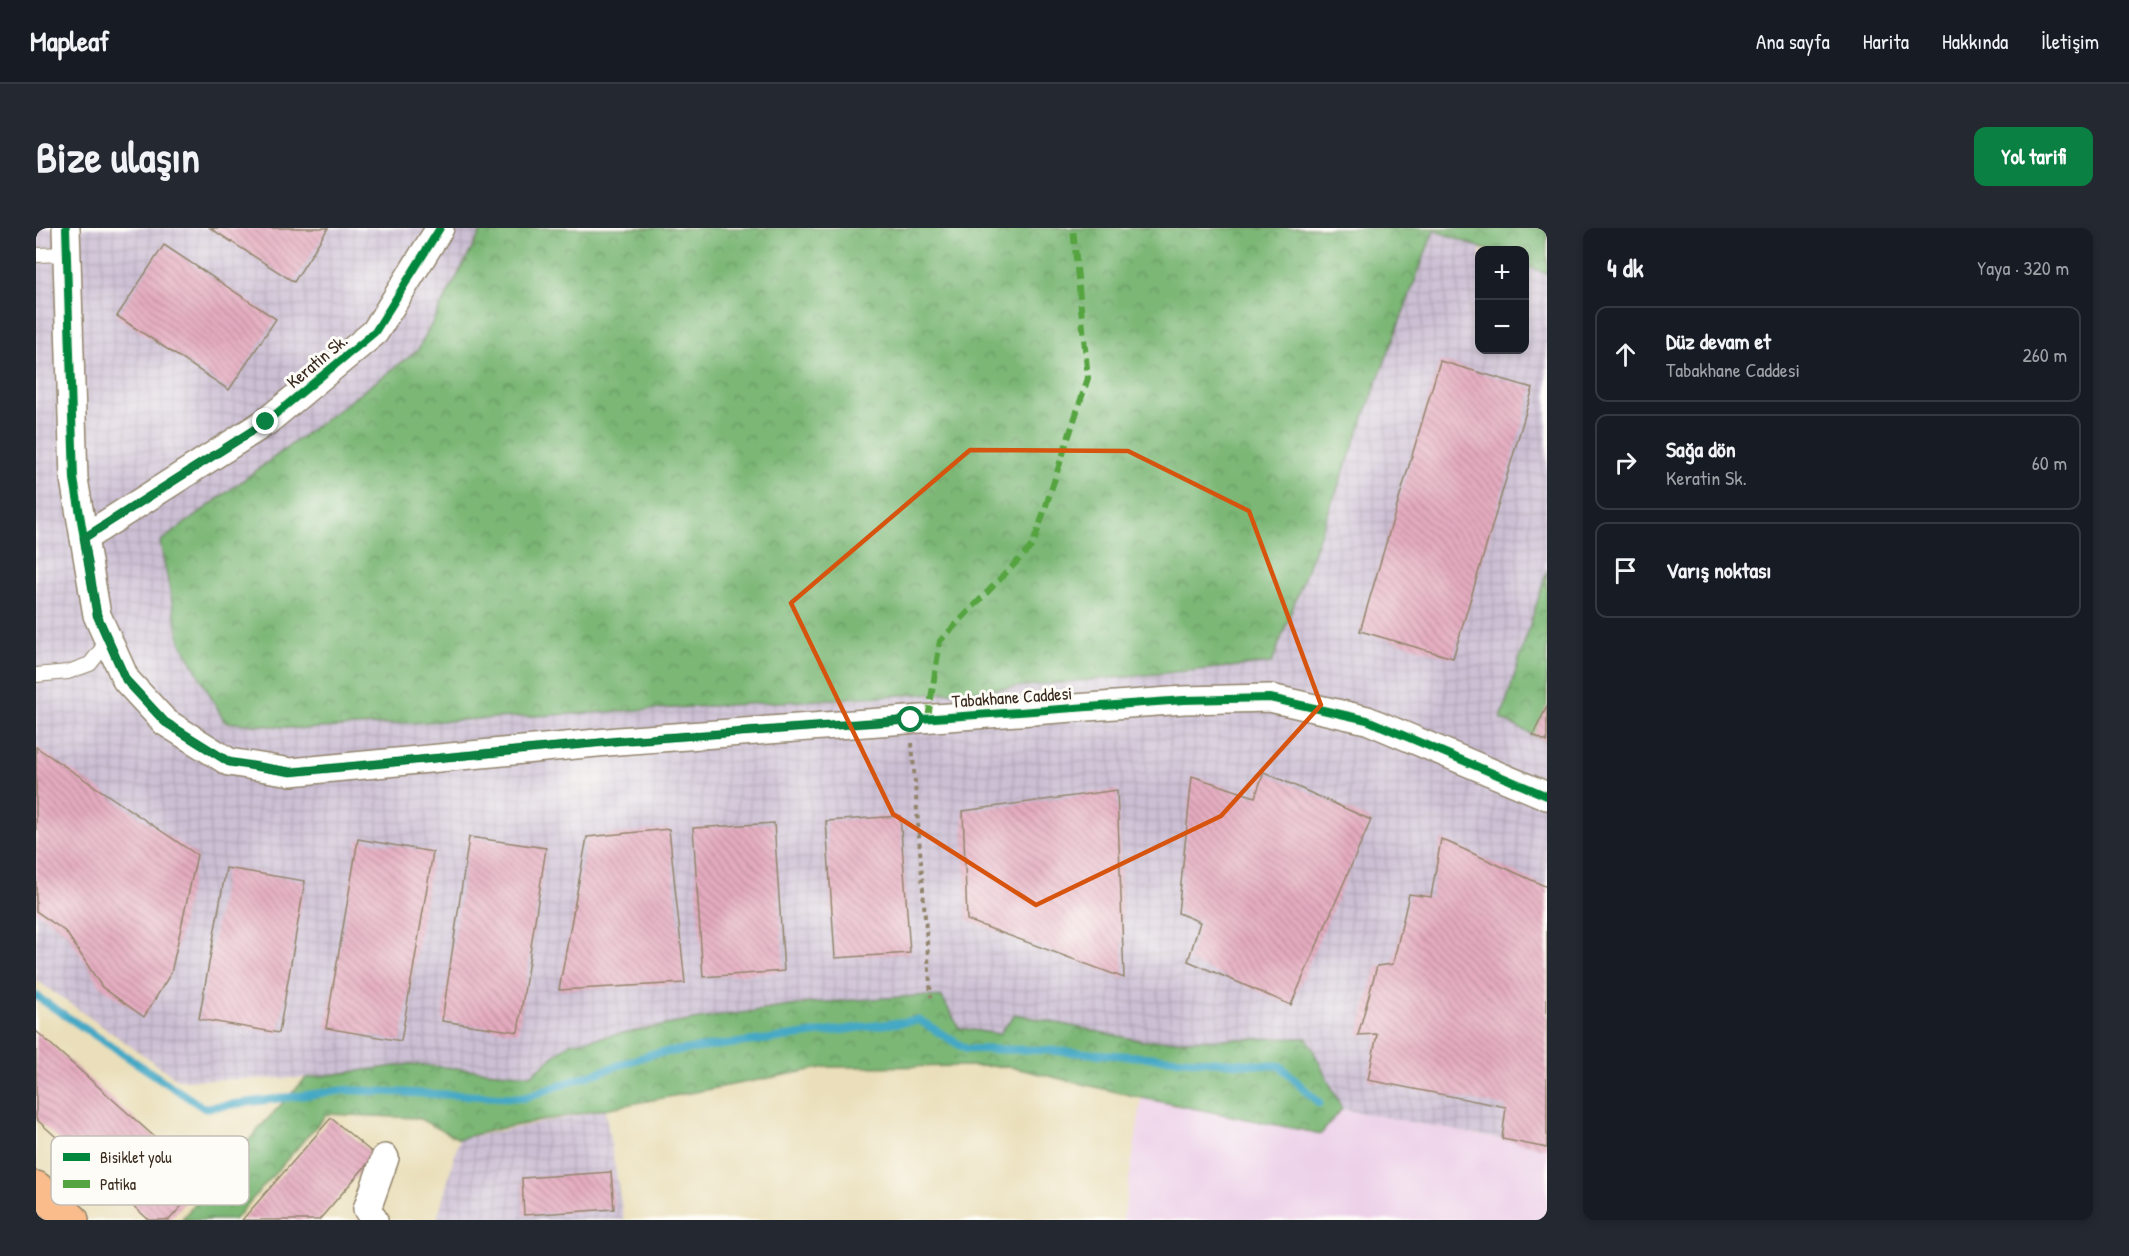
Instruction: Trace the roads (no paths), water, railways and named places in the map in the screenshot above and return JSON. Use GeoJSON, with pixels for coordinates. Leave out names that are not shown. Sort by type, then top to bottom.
{"type":"FeatureCollection","features":[{"type":"Feature","properties":{"kind":"main road"},"geometry":{"type":"LineString","coordinates":[[36,1188],[51,1201]]}},
{"type":"Feature","properties":{"kind":"main road"},"geometry":{"type":"LineString","coordinates":[[55,1205],[72,1220]]}},
{"type":"Feature","properties":{"kind":"street","name":"Keratin Sk."},"geometry":{"type":"LineString","coordinates":[[84,538],[266,422],[375,332],[440,228]]}},
{"type":"Feature","properties":{"kind":"street","name":"Tabakhane Caddesi"},"geometry":{"type":"LineString","coordinates":[[66,241],[74,479],[97,615],[126,680],[165,722],[229,762],[291,772],[618,741],[1184,700],[1270,698],[1367,720],[1547,796]]}},
{"type":"Feature","properties":{"kind":"street"},"geometry":{"type":"LineString","coordinates":[[374,1220],[367,1209],[385,1158]]}},
{"type":"Feature","properties":{"kind":"lane"},"geometry":{"type":"LineString","coordinates":[[36,255],[66,241]]}},
{"type":"Feature","properties":{"kind":"lane"},"geometry":{"type":"LineString","coordinates":[[36,675],[68,672],[90,664],[108,641]]}},
{"type":"Feature","properties":{"kind":"waterway"},"geometry":{"type":"LineString","coordinates":[[36,996],[204,1108],[346,1090],[523,1098],[652,1054],[919,1020],[966,1049],[1039,1050],[1280,1066],[1319,1103]]}}]}
